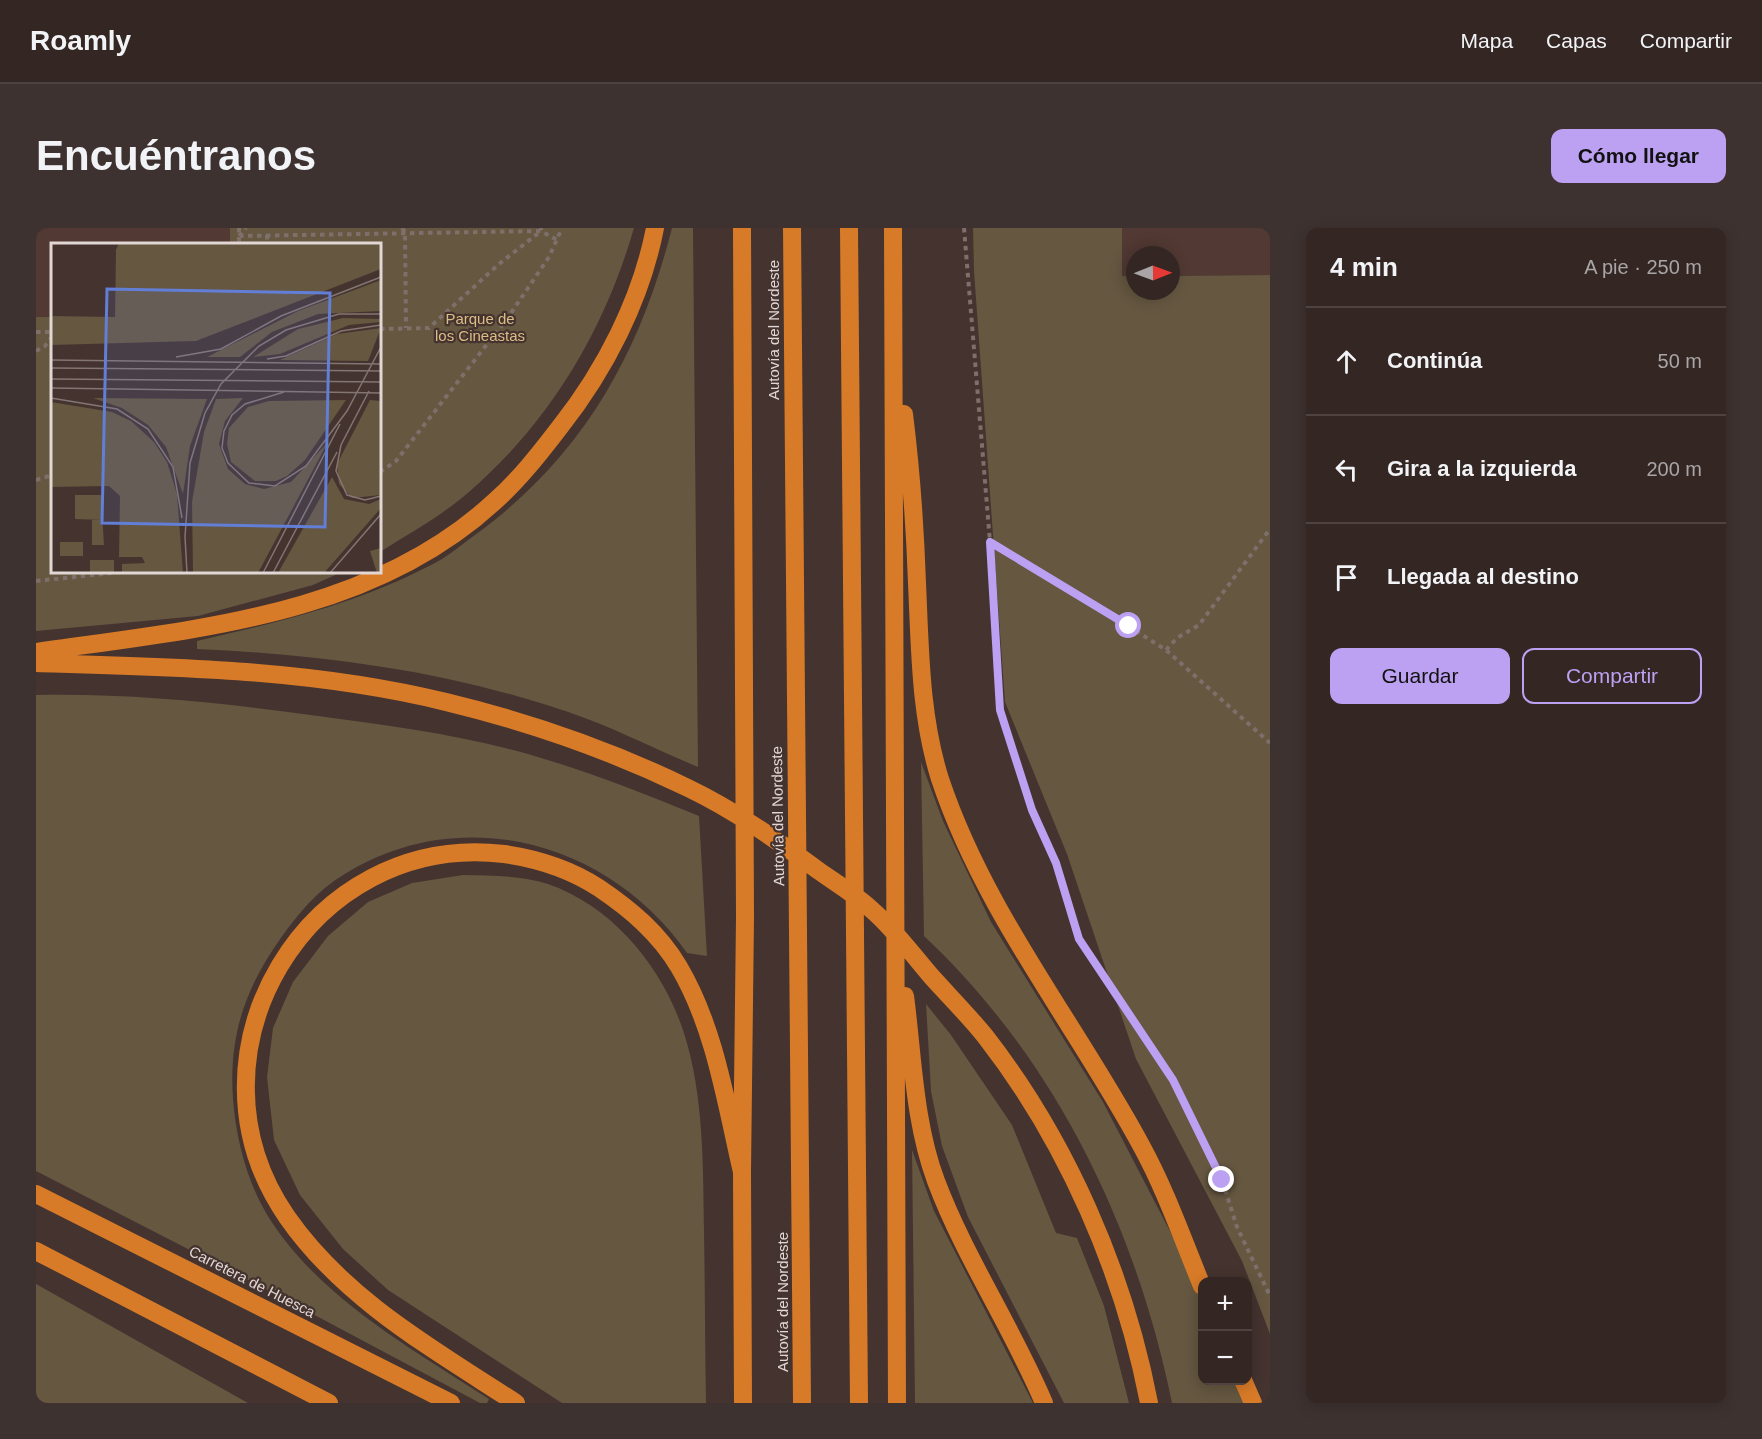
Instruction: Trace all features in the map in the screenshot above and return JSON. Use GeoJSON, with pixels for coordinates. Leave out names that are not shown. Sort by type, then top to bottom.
{"type":"FeatureCollection","features":[{"type":"Feature","properties":{"kind":"highway"},"geometry":{"type":"LineString","coordinates":[[36,652],[205,628],[270,614],[336,594],[388,572],[444,540],[494,503],[536,458],[577,406],[609,351],[636,293],[655,228]]}},
{"type":"Feature","properties":{"kind":"highway"},"geometry":{"type":"LineString","coordinates":[[741,228],[745,917],[742,1172],[743,1403]]}},
{"type":"Feature","properties":{"kind":"highway","name":"Autovía del Nordeste"},"geometry":{"type":"LineString","coordinates":[[792,228],[802,1403]]}},
{"type":"Feature","properties":{"kind":"highway"},"geometry":{"type":"LineString","coordinates":[[849,228],[859,1403]]}},
{"type":"Feature","properties":{"kind":"highway"},"geometry":{"type":"LineString","coordinates":[[893,228],[897,1403]]}},
{"type":"Feature","properties":{"kind":"highway"},"geometry":{"type":"LineString","coordinates":[[893,323],[914,497],[921,679],[927,725],[940,778],[962,837],[993,901],[1143,1148],[1199,1277]]}},
{"type":"Feature","properties":{"kind":"highway"},"geometry":{"type":"LineString","coordinates":[[36,663],[197,668],[260,673],[359,685],[443,701],[510,719],[624,759],[692,789],[779,841],[873,910],[984,1036],[1032,1104],[1071,1175],[1097,1234],[1122,1303],[1149,1403]]}},
{"type":"Feature","properties":{"kind":"highway"},"geometry":{"type":"LineString","coordinates":[[516,1403],[418,1339],[355,1292],[313,1250],[286,1215],[265,1178],[250,1132],[245,1086],[250,1040],[262,997],[285,954],[318,915],[362,884],[398,866],[443,853],[483,852],[533,858],[580,875],[620,902],[652,930],[679,966],[701,1012],[722,1082],[742,1172]]}},
{"type":"Feature","properties":{"kind":"highway"},"geometry":{"type":"LineString","coordinates":[[896,925],[916,1095],[935,1179],[962,1241],[1024,1355],[1044,1403]]}},
{"type":"Feature","properties":{"kind":"highway","name":"Carretera de Huesca"},"geometry":{"type":"LineString","coordinates":[[36,1194],[451,1403]]}},
{"type":"Feature","properties":{"kind":"highway"},"geometry":{"type":"LineString","coordinates":[[36,1251],[329,1403]]}},
{"type":"Feature","properties":{"kind":"highway"},"geometry":{"type":"LineString","coordinates":[[1246,1385],[1252,1403]]}},
{"type":"Feature","properties":{"kind":"path"},"geometry":{"type":"LineString","coordinates":[[239,228],[239,243]]}},
{"type":"Feature","properties":{"kind":"path"},"geometry":{"type":"LineString","coordinates":[[239,236],[246,228]]}},
{"type":"Feature","properties":{"kind":"path"},"geometry":{"type":"LineString","coordinates":[[402,228],[405,232],[406,328]]}},
{"type":"Feature","properties":{"kind":"path"},"geometry":{"type":"LineString","coordinates":[[381,471],[396,461],[509,316],[549,257],[562,228]]}},
{"type":"Feature","properties":{"kind":"path"},"geometry":{"type":"LineString","coordinates":[[964,228],[990,542],[1000,710],[1032,810],[1056,863],[1079,939],[1173,1080],[1222,1180],[1237,1227],[1270,1296]]}},
{"type":"Feature","properties":{"kind":"path"},"geometry":{"type":"LineString","coordinates":[[239,236],[541,230],[557,240]]}},
{"type":"Feature","properties":{"kind":"path"},"geometry":{"type":"LineString","coordinates":[[381,329],[429,328],[499,264],[541,230]]}},
{"type":"Feature","properties":{"kind":"path"},"geometry":{"type":"LineString","coordinates":[[267,235],[267,243]]}},
{"type":"Feature","properties":{"kind":"path"},"geometry":{"type":"LineString","coordinates":[[36,351],[51,338]]}},
{"type":"Feature","properties":{"kind":"path"},"geometry":{"type":"LineString","coordinates":[[36,480],[51,475]]}},
{"type":"Feature","properties":{"kind":"path"},"geometry":{"type":"LineString","coordinates":[[1166,650],[1199,625],[1270,529]]}},
{"type":"Feature","properties":{"kind":"path"},"geometry":{"type":"LineString","coordinates":[[990,542],[1166,650],[1270,743]]}},
{"type":"Feature","properties":{"kind":"path"},"geometry":{"type":"LineString","coordinates":[[36,581],[112,573]]}},
{"type":"Feature","properties":{"kind":"shaded area"},"geometry":{"type":"Polygon","coordinates":[[[36,228],[230,228],[230,243],[51,243],[51,317],[36,317],[36,228]]]}},
{"type":"Feature","properties":{"kind":"shaded area"},"geometry":{"type":"Polygon","coordinates":[[[1122,228],[1270,228],[1270,275],[1180,276],[1180,246],[1126,246],[1126,277],[1122,277],[1122,228]]]}},
{"type":"Feature","properties":{"kind":"green space","name":"Parque de los Cineastas"},"geometry":{"type":"Polygon","coordinates":[[[230,228],[634,228],[622,265],[590,337],[571,372],[525,435],[499,464],[460,500],[381,551],[381,243],[230,243],[230,228]]]}},
{"type":"Feature","properties":{"kind":"green space"},"geometry":{"type":"Polygon","coordinates":[[[672,228],[693,228],[698,767],[590,720],[494,690],[445,678],[297,656],[197,649],[197,641],[323,609],[413,574],[447,556],[516,502],[549,469],[578,434],[603,398],[625,359],[643,317],[659,274],[672,228]]]}},
{"type":"Feature","properties":{"kind":"green space"},"geometry":{"type":"Polygon","coordinates":[[[973,228],[1122,228],[1122,276],[1126,276],[1126,300],[1180,300],[1180,276],[1270,275],[1270,1334],[1252,1287],[1252,1277],[1248,1277],[1242,1261],[1136,1059],[1067,854],[1005,702],[974,271],[973,228]]]}},
{"type":"Feature","properties":{"kind":"green space"},"geometry":{"type":"Polygon","coordinates":[[[36,317],[51,317],[51,573],[340,573],[313,585],[198,616],[36,631],[36,317]]]}},
{"type":"Feature","properties":{"kind":"green space"},"geometry":{"type":"Polygon","coordinates":[[[36,695],[142,697],[213,703],[371,723],[450,736],[502,747],[550,761],[615,783],[699,816],[707,956],[687,953],[654,914],[615,882],[571,858],[525,843],[476,837],[428,841],[380,856],[334,881],[317,895],[280,939],[263,966],[246,1002],[233,1058],[233,1099],[244,1162],[256,1193],[271,1221],[292,1249],[342,1298],[400,1341],[489,1399],[487,1403],[480,1403],[260,1286],[36,1171],[36,695]]]}},
{"type":"Feature","properties":{"kind":"green space"},"geometry":{"type":"Polygon","coordinates":[[[921,762],[943,821],[991,922],[1103,1102],[1173,1237],[1198,1294],[1198,1385],[1237,1385],[1244,1403],[1172,1403],[1137,1273],[1113,1211],[1084,1150],[1051,1092],[1013,1037],[971,984],[924,936],[921,762]]]}},
{"type":"Feature","properties":{"kind":"green space"},"geometry":{"type":"Polygon","coordinates":[[[463,875],[527,879],[548,884],[572,894],[614,924],[633,943],[649,963],[675,1009],[691,1057],[701,1131],[706,1403],[562,1403],[388,1290],[343,1249],[300,1195],[274,1140],[267,1077],[273,1028],[293,982],[328,936],[368,902],[412,883],[463,875]]]}},
{"type":"Feature","properties":{"kind":"green space"},"geometry":{"type":"Polygon","coordinates":[[[926,1004],[951,1035],[1012,1125],[1056,1233],[1077,1238],[1104,1306],[1129,1403],[1064,1403],[968,1217],[942,1146],[931,1091],[926,1004]]]}},
{"type":"Feature","properties":{"kind":"green space"},"geometry":{"type":"Polygon","coordinates":[[[912,1150],[934,1211],[1033,1403],[915,1403],[912,1150]]]}},
{"type":"Feature","properties":{"kind":"green space"},"geometry":{"type":"Polygon","coordinates":[[[36,1284],[248,1403],[36,1403],[36,1284]]]}},
{"type":"Feature","properties":{"kind":"route"},"geometry":{"type":"LineString","coordinates":[[1129,626],[990,542],[1000,710],[1032,810],[1056,863],[1079,939],[1173,1080],[1222,1180]]}}]}
